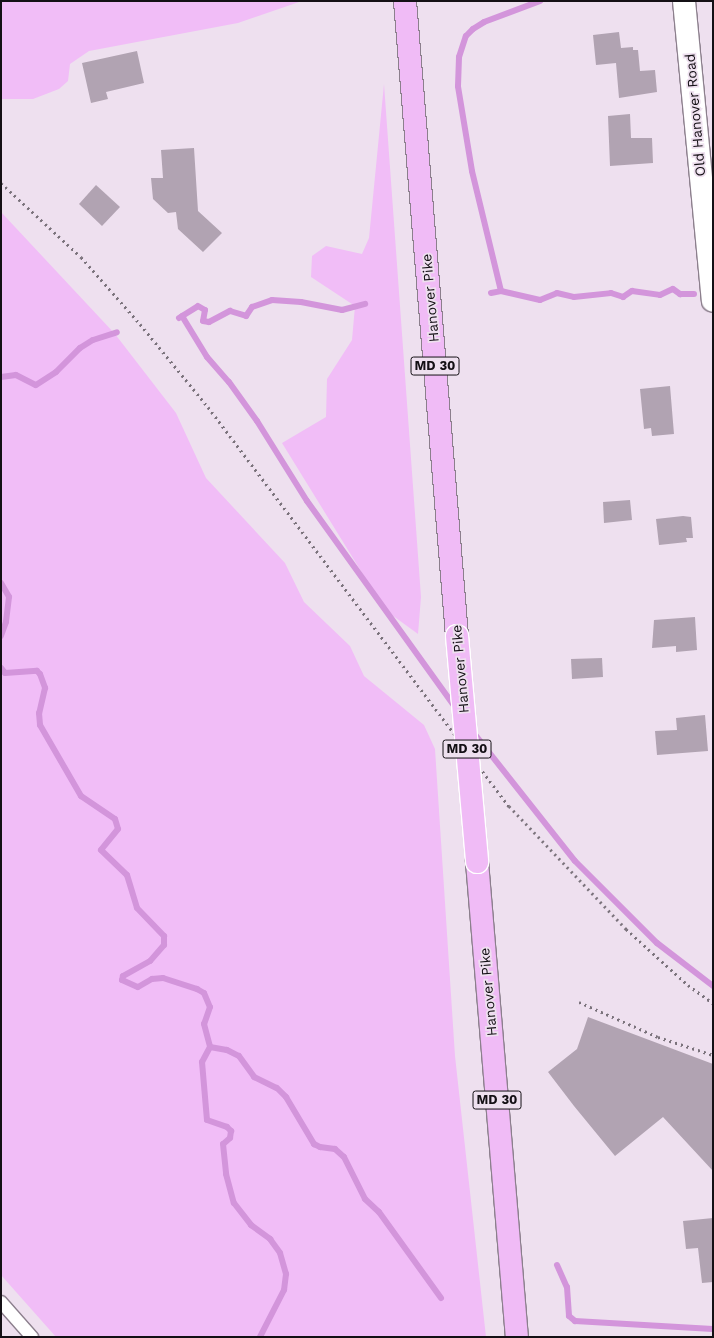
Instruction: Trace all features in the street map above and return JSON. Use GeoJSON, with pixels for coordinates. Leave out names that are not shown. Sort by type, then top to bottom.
{"type":"FeatureCollection","features":[{"type":"Feature","properties":{"kind":"highway","name":"Hanover Pike"},"geometry":{"type":"LineString","coordinates":[[405,1],[457,636],[517,1337]]}},
{"type":"Feature","properties":{"kind":"street","name":"Old Hanover Road"},"geometry":{"type":"LineString","coordinates":[[684,1],[713,301]]}},
{"type":"Feature","properties":{"kind":"lane"},"geometry":{"type":"LineString","coordinates":[[1,1302],[32,1337]]}},
{"type":"Feature","properties":{"kind":"shaded area"},"geometry":{"type":"Polygon","coordinates":[[[1,1],[302,1],[238,23],[89,51],[70,64],[68,81],[59,89],[33,99],[1,99],[1,1]]]}},
{"type":"Feature","properties":{"kind":"shaded area"},"geometry":{"type":"Polygon","coordinates":[[[384,84],[421,597],[418,634],[385,610],[282,443],[326,417],[327,379],[352,340],[355,306],[311,277],[312,256],[326,246],[362,254],[369,238],[384,84]]]}},
{"type":"Feature","properties":{"kind":"shaded area"},"geometry":{"type":"Polygon","coordinates":[[[1,212],[115,334],[176,413],[206,478],[285,563],[304,602],[350,646],[364,676],[424,725],[435,749],[455,1056],[486,1337],[56,1337],[1,1275],[1,212]]]}},
{"type":"Feature","properties":{"kind":"building"},"geometry":{"type":"Polygon","coordinates":[[[619,32],[621,48],[633,47],[633,50],[638,50],[640,71],[655,70],[657,92],[619,98],[616,63],[596,65],[593,35],[619,32]]]}},
{"type":"Feature","properties":{"kind":"building"},"geometry":{"type":"Polygon","coordinates":[[[137,51],[144,83],[106,92],[108,99],[91,103],[82,63],[137,51]]]}},
{"type":"Feature","properties":{"kind":"building"},"geometry":{"type":"Polygon","coordinates":[[[630,114],[631,138],[652,138],[653,163],[610,166],[608,116],[630,114]]]}},
{"type":"Feature","properties":{"kind":"building"},"geometry":{"type":"Polygon","coordinates":[[[194,148],[198,211],[222,233],[203,252],[178,229],[176,212],[168,213],[153,199],[151,178],[163,178],[161,150],[194,148]]]}},
{"type":"Feature","properties":{"kind":"building"},"geometry":{"type":"Polygon","coordinates":[[[96,185],[120,207],[102,226],[79,204],[96,185]]]}},
{"type":"Feature","properties":{"kind":"building"},"geometry":{"type":"Polygon","coordinates":[[[670,386],[674,434],[652,436],[651,428],[644,429],[640,389],[670,386]]]}},
{"type":"Feature","properties":{"kind":"building"},"geometry":{"type":"Polygon","coordinates":[[[630,500],[632,520],[604,523],[603,502],[630,500]]]}},
{"type":"Feature","properties":{"kind":"building"},"geometry":{"type":"Polygon","coordinates":[[[683,516],[691,517],[693,538],[686,538],[687,542],[659,545],[656,519],[683,516]]]}},
{"type":"Feature","properties":{"kind":"building"},"geometry":{"type":"Polygon","coordinates":[[[695,617],[697,650],[676,652],[676,646],[652,648],[654,620],[695,617]]]}},
{"type":"Feature","properties":{"kind":"building"},"geometry":{"type":"Polygon","coordinates":[[[602,658],[603,677],[572,679],[571,659],[602,658]]]}},
{"type":"Feature","properties":{"kind":"building"},"geometry":{"type":"Polygon","coordinates":[[[705,715],[708,751],[657,755],[655,731],[677,730],[676,718],[705,715]]]}},
{"type":"Feature","properties":{"kind":"building"},"geometry":{"type":"Polygon","coordinates":[[[588,1017],[713,1064],[713,1171],[663,1117],[615,1156],[574,1106],[548,1072],[577,1049],[588,1017]]]}},
{"type":"Feature","properties":{"kind":"building"},"geometry":{"type":"Polygon","coordinates":[[[713,1218],[713,1282],[702,1283],[698,1248],[686,1249],[683,1221],[713,1218]]]}},
{"type":"Feature","properties":{"kind":"waterway"},"geometry":{"type":"LineString","coordinates":[[501,291],[472,171],[458,86],[459,57],[466,36],[473,29],[484,22],[540,1]]}},
{"type":"Feature","properties":{"kind":"waterway"},"geometry":{"type":"LineString","coordinates":[[491,293],[501,291],[540,300],[557,293],[574,297],[611,293],[623,297],[632,291],[660,295],[673,289],[680,294],[694,294]]}},
{"type":"Feature","properties":{"kind":"waterway"},"geometry":{"type":"LineString","coordinates":[[179,318],[198,306],[205,310],[203,321],[209,322],[230,311],[246,316],[252,307],[272,300],[301,302],[342,310],[365,304]]}},
{"type":"Feature","properties":{"kind":"waterway"},"geometry":{"type":"LineString","coordinates":[[182,316],[207,357],[229,382],[257,421],[307,501],[457,710]]}},
{"type":"Feature","properties":{"kind":"waterway"},"geometry":{"type":"LineString","coordinates":[[1,377],[16,375],[36,385],[56,372],[80,348],[93,340],[117,332]]}},
{"type":"Feature","properties":{"kind":"waterway"},"geometry":{"type":"LineString","coordinates":[[1,583],[9,597],[6,622],[1,636]]}},
{"type":"Feature","properties":{"kind":"waterway"},"geometry":{"type":"LineString","coordinates":[[1,668],[5,673],[37,671],[40,674],[45,688],[39,713],[40,725],[81,796],[115,819],[118,829],[101,850],[127,875],[137,908],[164,936],[164,945],[150,961],[123,976],[122,980],[138,987],[152,979],[163,978],[197,989],[204,993],[210,1007],[204,1024],[210,1047],[202,1062],[207,1120],[227,1127],[231,1131],[230,1138],[223,1144],[226,1174],[234,1203],[251,1225],[270,1239],[280,1253],[286,1274],[284,1290],[260,1337]]}},
{"type":"Feature","properties":{"kind":"waterway"},"geometry":{"type":"LineString","coordinates":[[473,732],[575,861],[657,943],[713,986]]}},
{"type":"Feature","properties":{"kind":"waterway"},"geometry":{"type":"LineString","coordinates":[[210,1047],[227,1050],[239,1056],[254,1077],[277,1088],[286,1097],[314,1144],[320,1147],[335,1149],[344,1157],[365,1199],[379,1212],[441,1298]]}},
{"type":"Feature","properties":{"kind":"waterway"},"geometry":{"type":"LineString","coordinates":[[557,1265],[567,1287],[569,1316],[575,1321],[713,1329]]}},
{"type":"Feature","properties":{"kind":"railway"},"geometry":{"type":"LineString","coordinates":[[1,183],[81,257],[140,324],[208,407],[509,806],[626,929],[688,985],[713,1003]]}},
{"type":"Feature","properties":{"kind":"railway"},"geometry":{"type":"LineString","coordinates":[[579,1002],[658,1037],[713,1055]]}}]}
